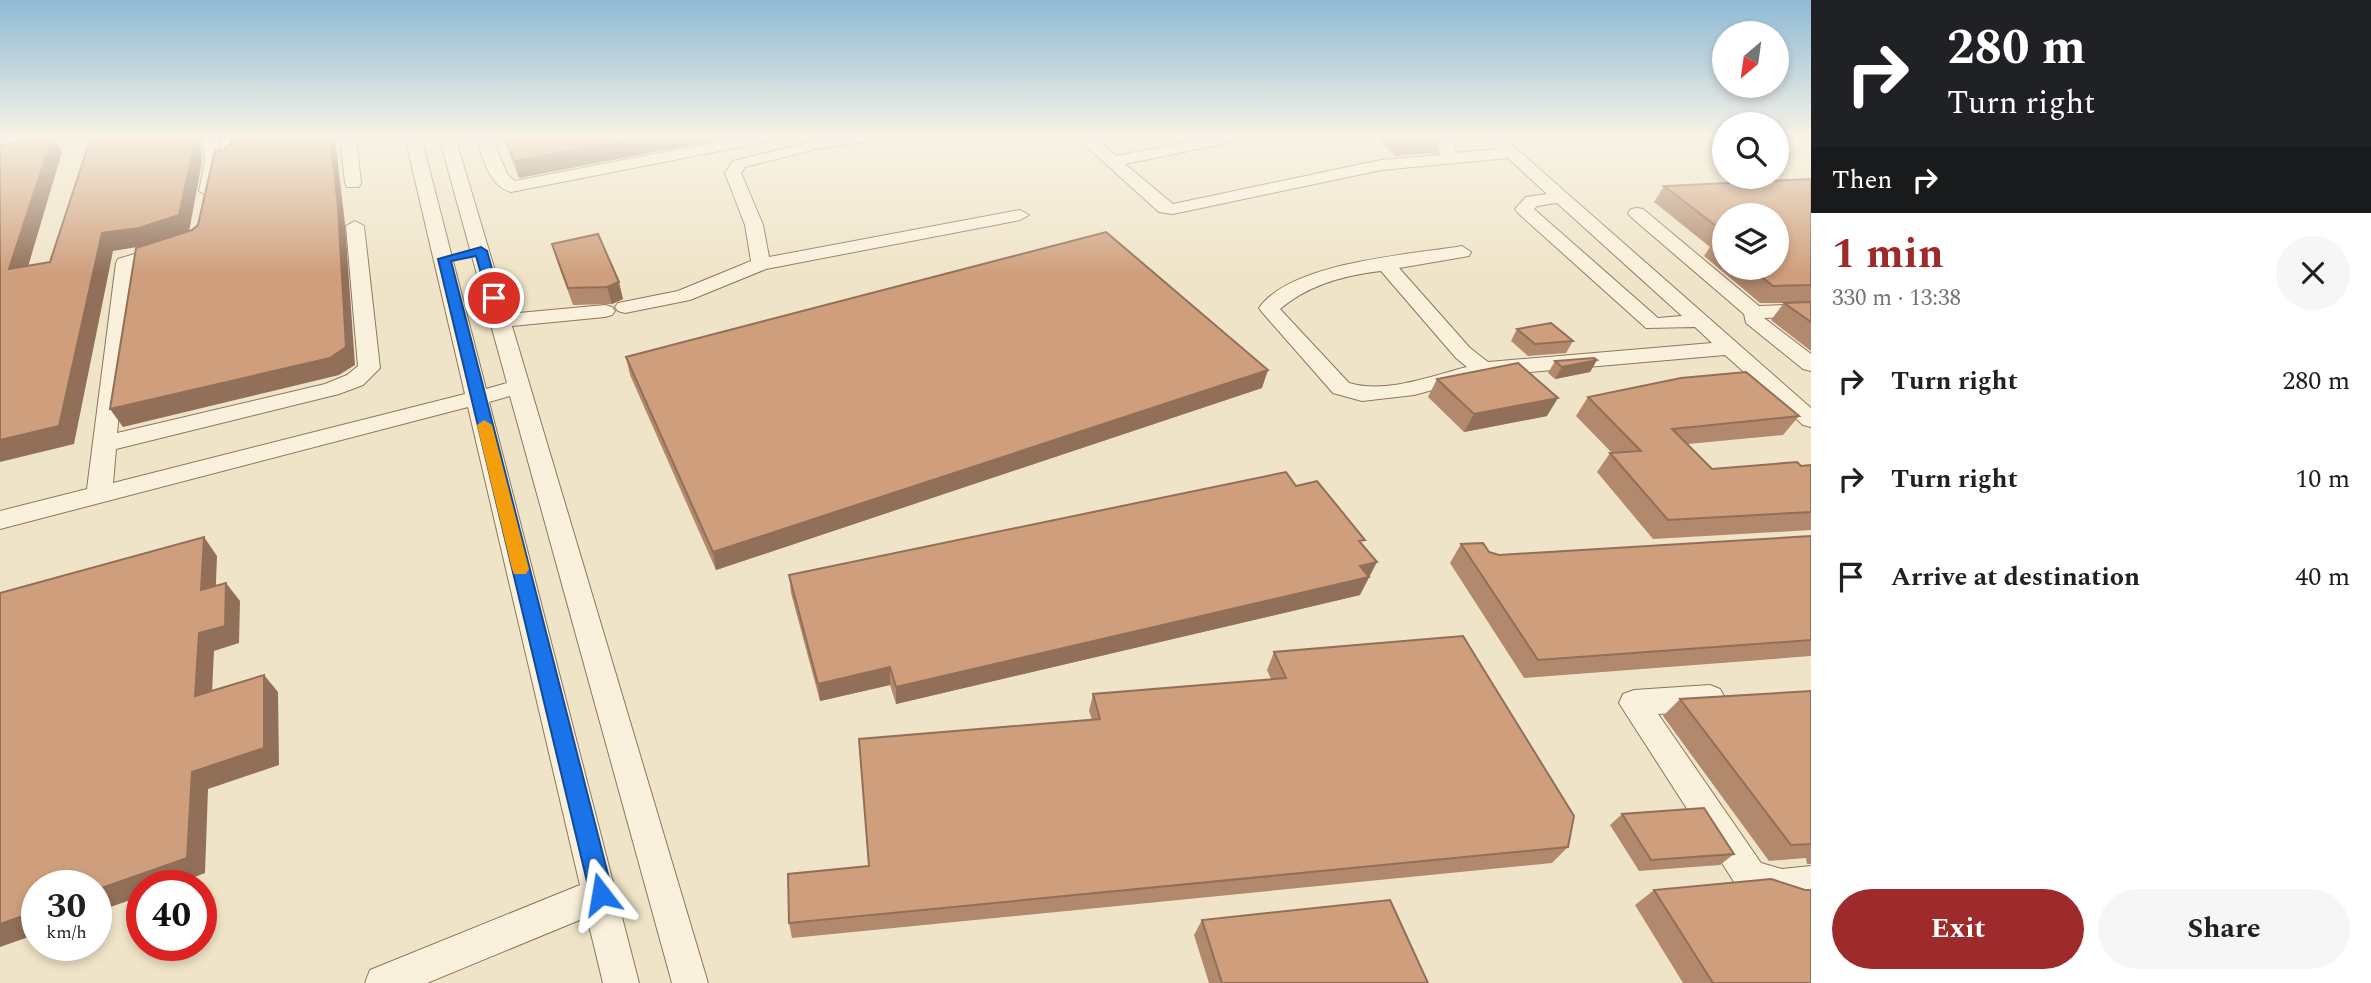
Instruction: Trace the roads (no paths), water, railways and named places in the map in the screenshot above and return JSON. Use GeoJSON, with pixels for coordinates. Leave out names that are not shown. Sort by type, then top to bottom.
{"type":"FeatureCollection","features":[{"type":"Feature","properties":{"kind":"street"},"geometry":{"type":"LineString","coordinates":[[204,211],[209,183]]}},
{"type":"Feature","properties":{"kind":"street"},"geometry":{"type":"LineString","coordinates":[[424,183],[621,983]]}},
{"type":"Feature","properties":{"kind":"street"},"geometry":{"type":"LineString","coordinates":[[461,183],[690,983]]}},
{"type":"Feature","properties":{"kind":"street"},"geometry":{"type":"LineString","coordinates":[[507,183],[512,187],[533,183]]}},
{"type":"Feature","properties":{"kind":"street"},"geometry":{"type":"LineString","coordinates":[[737,183],[754,225],[761,264]]}},
{"type":"Feature","properties":{"kind":"street"},"geometry":{"type":"LineString","coordinates":[[1137,183],[1166,208],[1173,209],[1297,183]]}},
{"type":"Feature","properties":{"kind":"street"},"geometry":{"type":"LineString","coordinates":[[1547,183],[1809,417]]}},
{"type":"Feature","properties":{"kind":"street"},"geometry":{"type":"LineString","coordinates":[[1563,197],[1532,201],[1524,209],[1653,324],[1701,321]]}},
{"type":"Feature","properties":{"kind":"street"},"geometry":{"type":"LineString","coordinates":[[1637,213],[1754,312],[1811,310]]}},
{"type":"Feature","properties":{"kind":"street"},"geometry":{"type":"LineString","coordinates":[[501,321],[615,309],[683,296],[761,264],[1020,215]]}},
{"type":"Feature","properties":{"kind":"street"},"geometry":{"type":"LineString","coordinates":[[104,444],[331,389],[355,380],[369,368],[355,226]]}},
{"type":"Feature","properties":{"kind":"street"},"geometry":{"type":"LineString","coordinates":[[99,495],[125,262],[186,244]]}},
{"type":"Feature","properties":{"kind":"street"},"geometry":{"type":"LineString","coordinates":[[444,259],[481,251]]}},
{"type":"Feature","properties":{"kind":"street"},"geometry":{"type":"LineString","coordinates":[[1462,252],[1354,268],[1292,289],[1269,308],[1341,388],[1362,394],[1415,388],[1483,369],[1731,348]]}},
{"type":"Feature","properties":{"kind":"street"},"geometry":{"type":"LineString","coordinates":[[1386,265],[1463,353],[1483,369]]}},
{"type":"Feature","properties":{"kind":"street"},"geometry":{"type":"LineString","coordinates":[[1754,312],[1754,319],[1811,364]]}},
{"type":"Feature","properties":{"kind":"street"},"geometry":{"type":"LineString","coordinates":[[0,520],[520,387]]}},
{"type":"Feature","properties":{"kind":"street"},"geometry":{"type":"LineString","coordinates":[[1743,696],[1634,703],[1750,876],[1782,886],[1811,883]]}},
{"type":"Feature","properties":{"kind":"street"},"geometry":{"type":"LineString","coordinates":[[383,983],[601,894]]}}]}
